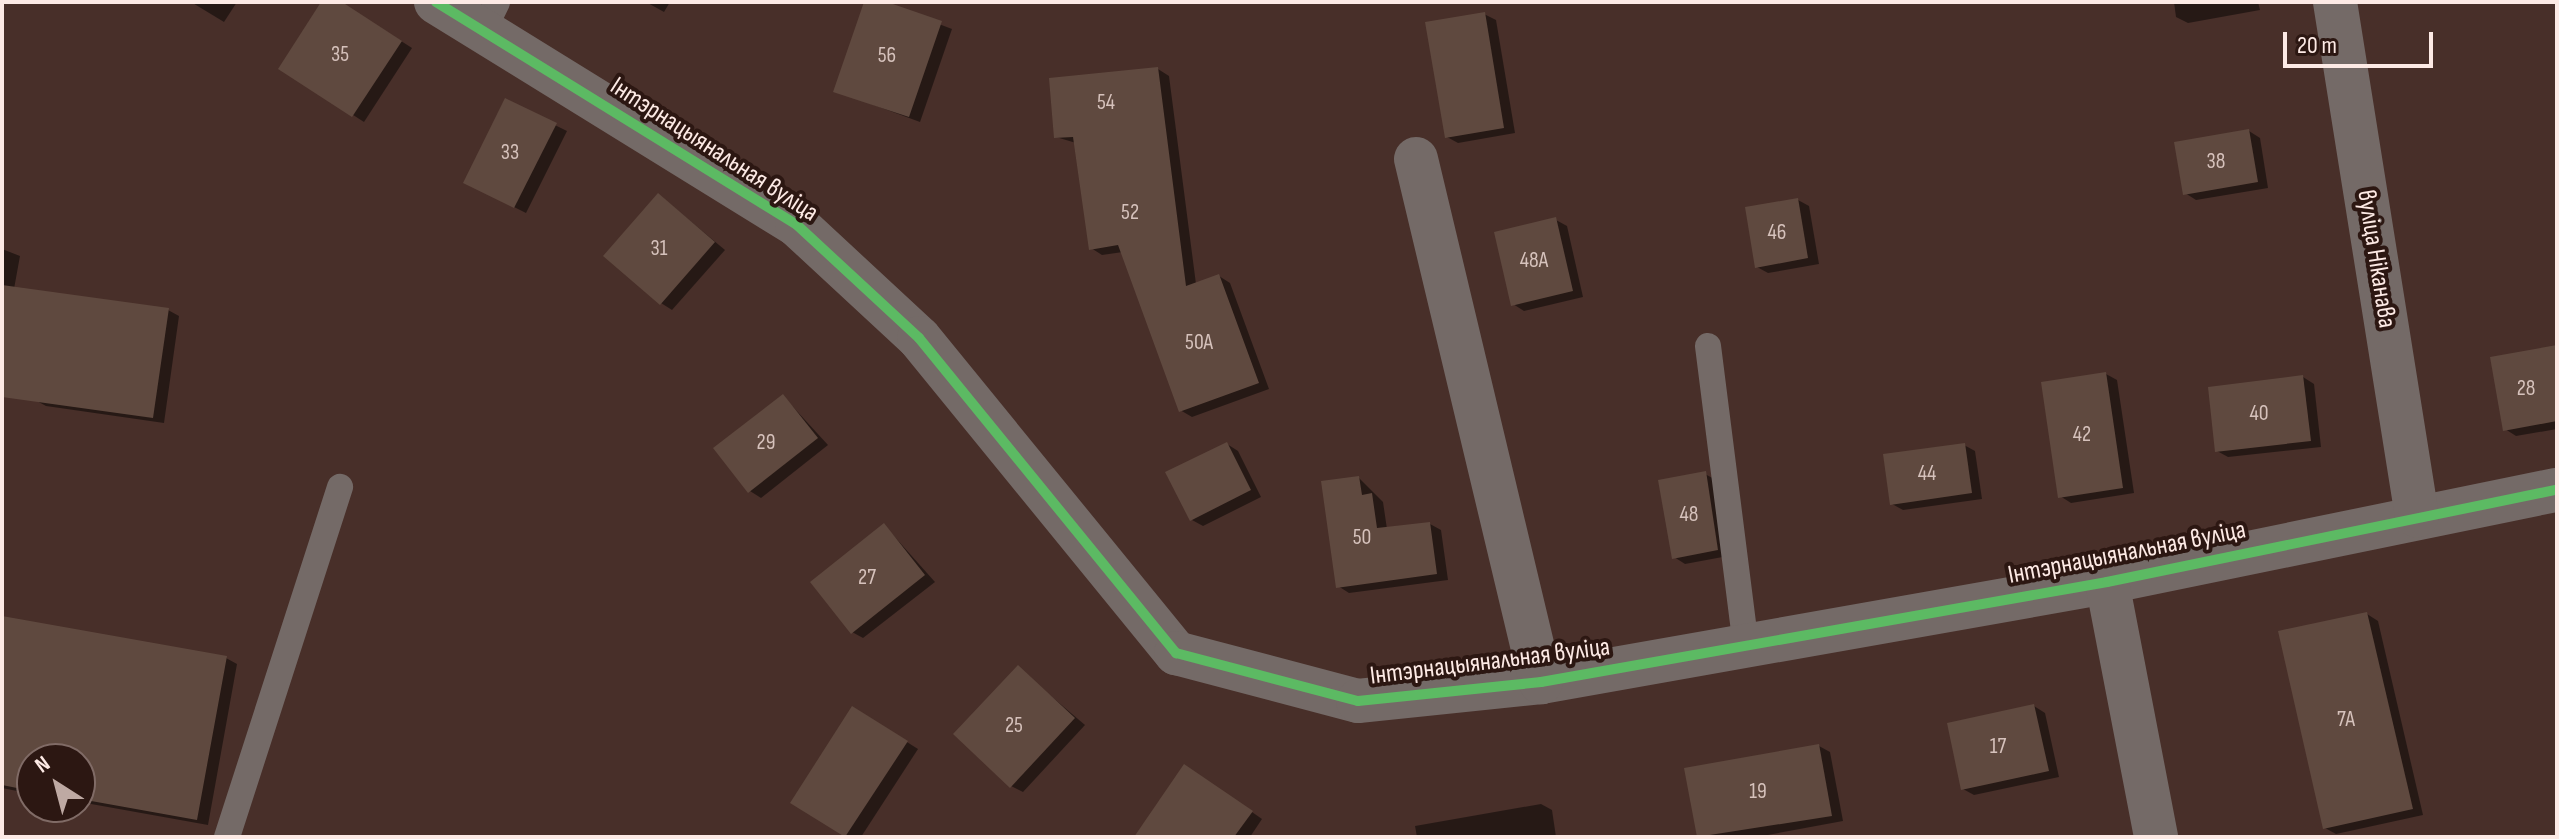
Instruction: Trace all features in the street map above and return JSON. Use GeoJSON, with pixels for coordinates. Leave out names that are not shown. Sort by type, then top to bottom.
{"type":"FeatureCollection","features":[{"type":"Feature","properties":{"kind":"street","name":"Інтэрнацыянальная вуліца"},"geometry":{"type":"LineString","coordinates":[[436,2],[490,17],[797,225],[919,338],[1176,653],[1358,701],[1541,682],[1746,646],[2107,582],[2417,516],[2557,490]]}},
{"type":"Feature","properties":{"kind":"street","name":"вуліца Ніканава"},"geometry":{"type":"LineString","coordinates":[[2335,2],[2417,516]]}},
{"type":"Feature","properties":{"kind":"street","name":"Інтэрнацыянальная вуліца"},"geometry":{"type":"LineString","coordinates":[[1416,159],[1541,682]]}},
{"type":"Feature","properties":{"kind":"street"},"geometry":{"type":"LineString","coordinates":[[2107,582],[2156,837]]}},
{"type":"Feature","properties":{"kind":"lane"},"geometry":{"type":"LineString","coordinates":[[1708,346],[1746,646]]}},
{"type":"Feature","properties":{"kind":"lane"},"geometry":{"type":"LineString","coordinates":[[227,837],[340,487]]}},
{"type":"Feature","properties":{"kind":"building"},"geometry":{"type":"Polygon","coordinates":[[[321,2],[342,2],[402,41],[352,117],[278,69],[321,2]]]}},
{"type":"Feature","properties":{"kind":"building"},"geometry":{"type":"Polygon","coordinates":[[[864,2],[887,2],[942,21],[909,117],[833,92],[864,2]]]}},
{"type":"Feature","properties":{"kind":"building"},"geometry":{"type":"Polygon","coordinates":[[[1485,12],[1504,128],[1445,138],[1425,22],[1485,12]]]}},
{"type":"Feature","properties":{"kind":"building"},"geometry":{"type":"Polygon","coordinates":[[[1158,67],[1186,286],[1219,274],[1259,383],[1179,412],[1118,245],[1089,250],[1073,137],[1054,138],[1049,78],[1158,67]]]}},
{"type":"Feature","properties":{"kind":"building"},"geometry":{"type":"Polygon","coordinates":[[[505,98],[557,123],[514,208],[463,183],[505,98]]]}},
{"type":"Feature","properties":{"kind":"building"},"geometry":{"type":"Polygon","coordinates":[[[2249,129],[2258,182],[2183,195],[2174,142],[2249,129]]]}},
{"type":"Feature","properties":{"kind":"building"},"geometry":{"type":"Polygon","coordinates":[[[658,193],[715,242],[660,305],[603,256],[658,193]]]}},
{"type":"Feature","properties":{"kind":"building"},"geometry":{"type":"Polygon","coordinates":[[[1798,198],[1808,258],[1755,268],[1745,207],[1798,198]]]}},
{"type":"Feature","properties":{"kind":"building"},"geometry":{"type":"Polygon","coordinates":[[[1556,217],[1573,291],[1511,306],[1494,232],[1556,217]]]}},
{"type":"Feature","properties":{"kind":"building"},"geometry":{"type":"Polygon","coordinates":[[[2,285],[169,308],[153,418],[2,397],[2,285]]]}},
{"type":"Feature","properties":{"kind":"building"},"geometry":{"type":"Polygon","coordinates":[[[2557,345],[2557,421],[2503,431],[2490,357],[2557,345]]]}},
{"type":"Feature","properties":{"kind":"building"},"geometry":{"type":"Polygon","coordinates":[[[2106,372],[2123,488],[2058,498],[2041,382],[2106,372]]]}},
{"type":"Feature","properties":{"kind":"building"},"geometry":{"type":"Polygon","coordinates":[[[2303,375],[2311,441],[2215,452],[2208,387],[2303,375]]]}},
{"type":"Feature","properties":{"kind":"building"},"geometry":{"type":"Polygon","coordinates":[[[783,394],[818,438],[748,493],[713,448],[783,394]]]}},
{"type":"Feature","properties":{"kind":"building"},"geometry":{"type":"Polygon","coordinates":[[[1227,442],[1251,490],[1190,521],[1165,472],[1227,442]]]}},
{"type":"Feature","properties":{"kind":"building"},"geometry":{"type":"Polygon","coordinates":[[[1965,443],[1972,493],[1890,505],[1883,454],[1965,443]]]}},
{"type":"Feature","properties":{"kind":"building"},"geometry":{"type":"Polygon","coordinates":[[[1706,471],[1718,550],[1672,559],[1658,480],[1706,471]]]}},
{"type":"Feature","properties":{"kind":"building"},"geometry":{"type":"Polygon","coordinates":[[[1359,476],[1362,495],[1372,493],[1377,528],[1430,522],[1437,574],[1336,588],[1321,481],[1359,476]]]}},
{"type":"Feature","properties":{"kind":"building"},"geometry":{"type":"Polygon","coordinates":[[[884,523],[925,575],[851,634],[810,582],[884,523]]]}},
{"type":"Feature","properties":{"kind":"building"},"geometry":{"type":"Polygon","coordinates":[[[2367,612],[2413,809],[2323,829],[2278,631],[2367,612]]]}},
{"type":"Feature","properties":{"kind":"building"},"geometry":{"type":"Polygon","coordinates":[[[2,616],[227,656],[197,820],[96,802],[96,743],[16,743],[16,788],[2,785],[2,616]]]}},
{"type":"Feature","properties":{"kind":"building"},"geometry":{"type":"Polygon","coordinates":[[[1018,665],[1075,718],[1010,788],[953,734],[1018,665]]]}},
{"type":"Feature","properties":{"kind":"building"},"geometry":{"type":"Polygon","coordinates":[[[2034,704],[2049,771],[1961,790],[1947,723],[2034,704]]]}},
{"type":"Feature","properties":{"kind":"building"},"geometry":{"type":"Polygon","coordinates":[[[852,706],[908,741],[845,837],[790,803],[852,706]]]}},
{"type":"Feature","properties":{"kind":"building"},"geometry":{"type":"Polygon","coordinates":[[[1819,744],[1832,816],[1697,837],[1684,768],[1819,744]]]}},
{"type":"Feature","properties":{"kind":"building"},"geometry":{"type":"Polygon","coordinates":[[[1184,764],[1253,811],[1234,837],[1134,837],[1184,764]]]}},
{"type":"Feature","properties":{"kind":"cycle path"},"geometry":{"type":"LineString","coordinates":[[436,2],[797,225],[919,338],[1176,653],[1358,701],[1541,682],[2107,582],[2557,490]]}}]}
